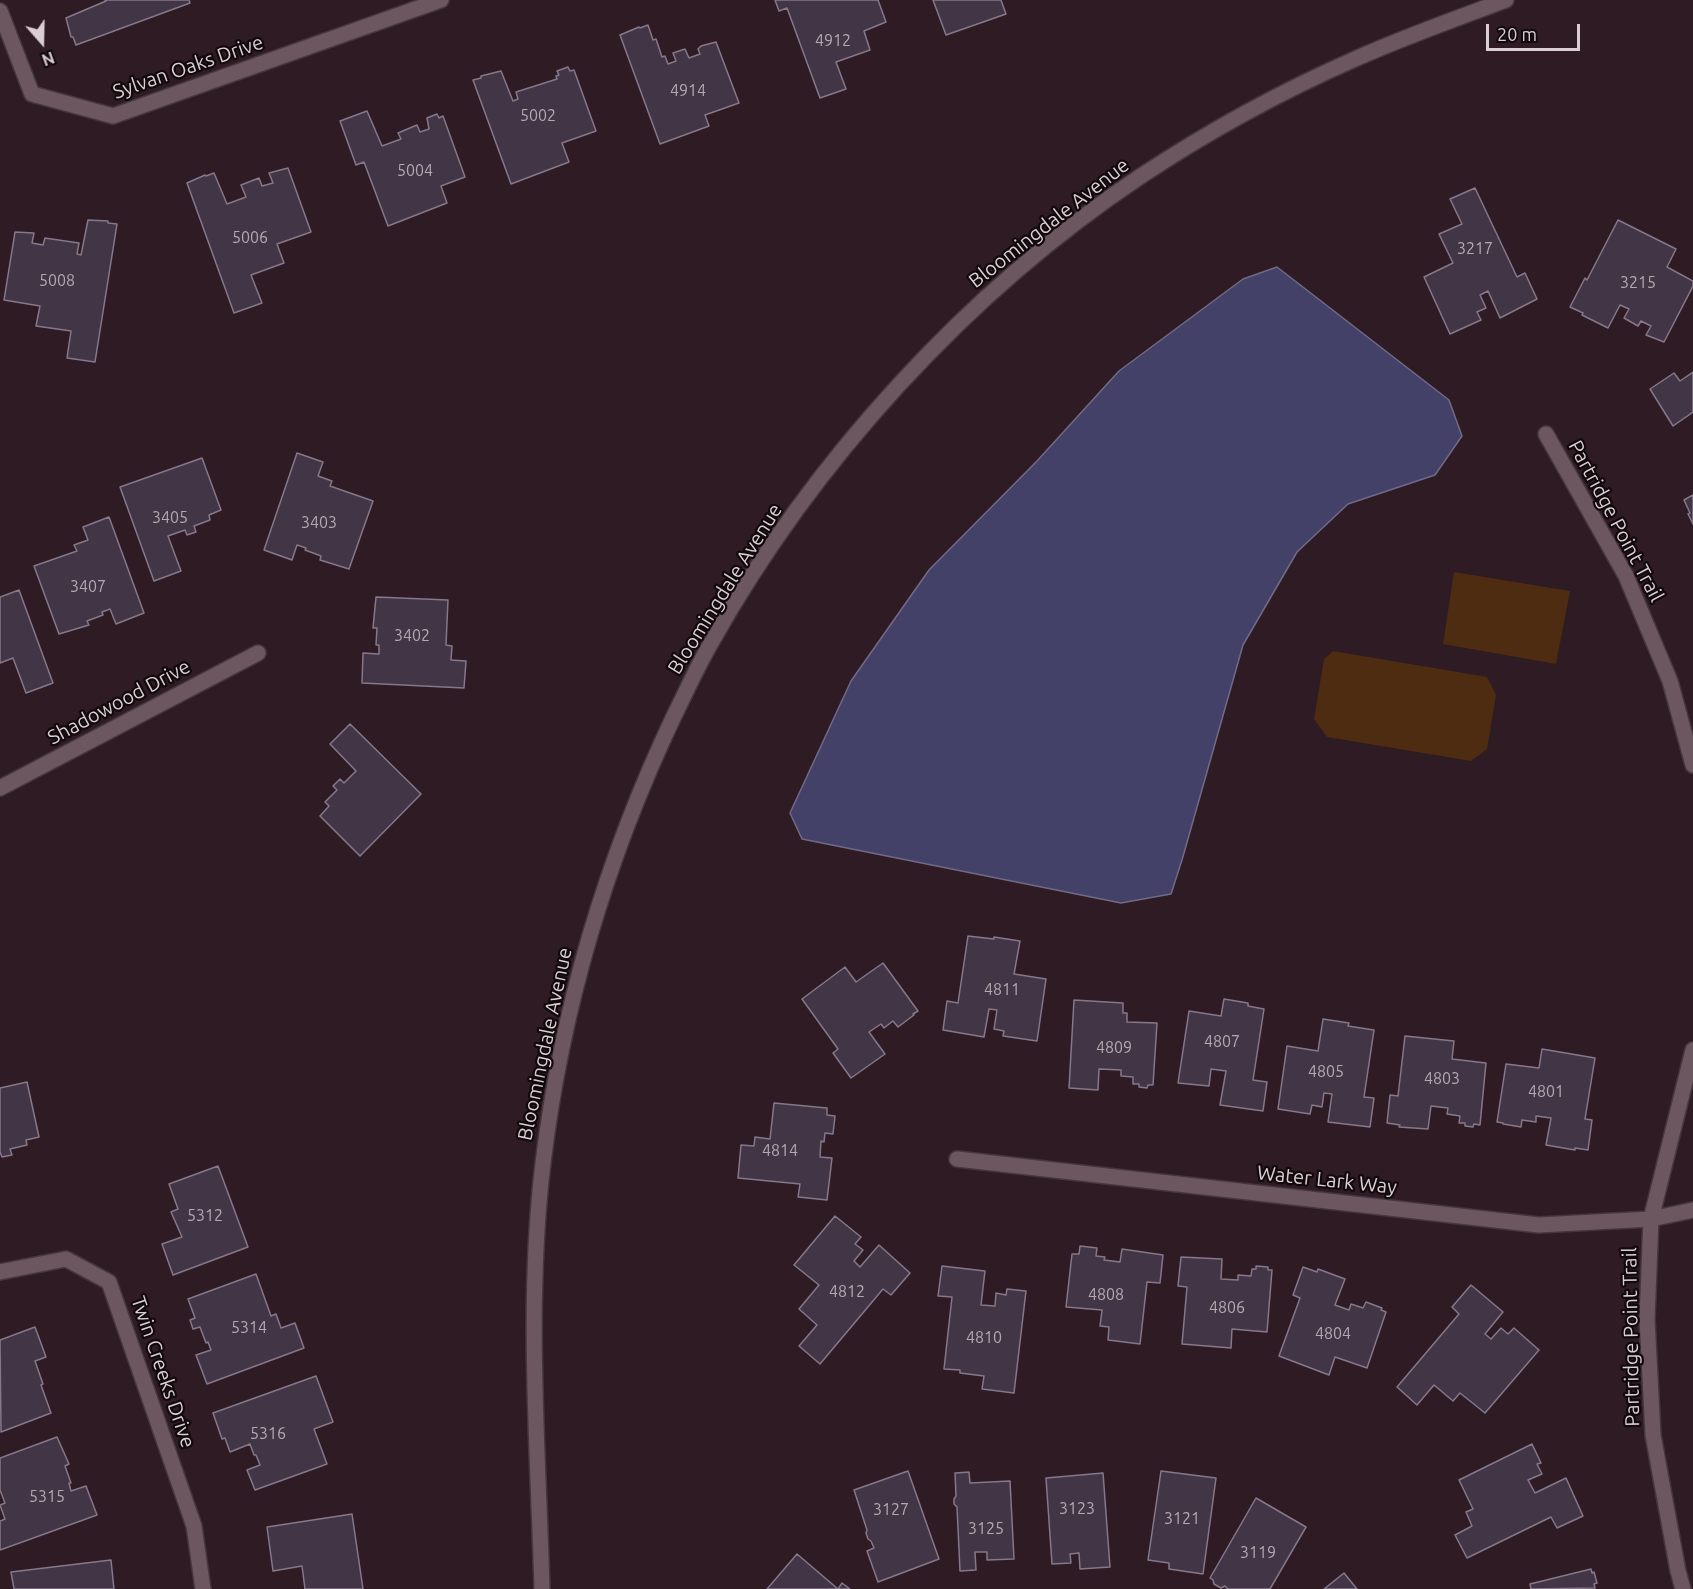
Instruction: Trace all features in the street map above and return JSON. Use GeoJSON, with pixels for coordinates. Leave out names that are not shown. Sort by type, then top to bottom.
{"type":"FeatureCollection","features":[{"type":"Feature","properties":{"kind":"street","name":"Sylvan Oaks Drive"},"geometry":{"type":"LineString","coordinates":[[0,10],[32,94],[112,116],[441,0]]}},
{"type":"Feature","properties":{"kind":"street","name":"Bloomingdale Avenue"},"geometry":{"type":"LineString","coordinates":[[542,1589],[534,1293],[540,1192],[555,1082],[578,976],[616,854],[662,741],[711,644],[768,551],[800,507],[904,379],[982,302],[1044,248],[1140,177],[1250,111],[1354,60],[1506,0]]}},
{"type":"Feature","properties":{"kind":"street","name":"Partridge Point Trail"},"geometry":{"type":"LineString","coordinates":[[1546,434],[1626,576],[1670,681],[1693,765]]}},
{"type":"Feature","properties":{"kind":"street","name":"Shadowood Drive"},"geometry":{"type":"LineString","coordinates":[[0,788],[258,653]]}},
{"type":"Feature","properties":{"kind":"street","name":"Partridge Point Trail"},"geometry":{"type":"LineString","coordinates":[[1683,1589],[1653,1435],[1647,1319],[1651,1220],[1693,1050]]}},
{"type":"Feature","properties":{"kind":"street","name":"Water Lark Way"},"geometry":{"type":"LineString","coordinates":[[957,1159],[1539,1225],[1651,1220],[1693,1210]]}},
{"type":"Feature","properties":{"kind":"street","name":"Twin Creeks Drive"},"geometry":{"type":"LineString","coordinates":[[0,1272],[66,1259],[109,1282],[194,1526],[203,1589]]}},
{"type":"Feature","properties":{"kind":"shaded area"},"geometry":{"type":"Polygon","coordinates":[[[1277,267],[1449,400],[1462,436],[1435,475],[1348,504],[1297,552],[1243,645],[1171,894],[1121,903],[802,839],[790,813],[851,681],[929,570],[1037,461],[1119,371],[1243,279],[1277,267]]]}},
{"type":"Feature","properties":{"kind":"shaded area"},"geometry":{"type":"Polygon","coordinates":[[[1454,572],[1570,591],[1556,664],[1443,644],[1454,572]]]}},
{"type":"Feature","properties":{"kind":"shaded area"},"geometry":{"type":"Polygon","coordinates":[[[1333,651],[1487,677],[1496,695],[1487,749],[1471,761],[1327,737],[1314,719],[1324,659],[1333,651]]]}},
{"type":"Feature","properties":{"kind":"building"},"geometry":{"type":"Polygon","coordinates":[[[105,0],[189,0],[190,3],[76,45],[71,37],[66,18],[105,0]]]}},
{"type":"Feature","properties":{"kind":"building"},"geometry":{"type":"Polygon","coordinates":[[[775,0],[878,0],[886,22],[864,31],[870,50],[836,62],[846,89],[820,98],[787,8],[779,11],[775,0]]]}},
{"type":"Feature","properties":{"kind":"building"},"geometry":{"type":"Polygon","coordinates":[[[933,0],[1001,0],[1006,14],[946,35],[933,0]]]}},
{"type":"Feature","properties":{"kind":"building"},"geometry":{"type":"Polygon","coordinates":[[[648,25],[653,40],[656,39],[662,57],[665,56],[668,64],[676,61],[673,53],[685,49],[689,58],[700,54],[698,49],[701,46],[716,42],[739,103],[705,115],[709,126],[660,144],[620,35],[648,25]]]}},
{"type":"Feature","properties":{"kind":"building"},"geometry":{"type":"Polygon","coordinates":[[[568,67],[570,71],[574,70],[596,131],[562,143],[569,162],[511,184],[473,80],[501,71],[513,101],[518,99],[516,92],[557,79],[556,76],[559,75],[557,71],[568,67]]]}},
{"type":"Feature","properties":{"kind":"building"},"geometry":{"type":"Polygon","coordinates":[[[367,111],[382,146],[401,139],[398,133],[417,125],[420,132],[429,129],[427,118],[437,114],[439,118],[443,116],[465,177],[441,186],[447,203],[388,226],[364,162],[356,165],[340,121],[367,111]]]}},
{"type":"Feature","properties":{"kind":"building"},"geometry":{"type":"Polygon","coordinates":[[[288,168],[311,232],[277,244],[284,263],[251,275],[262,303],[234,313],[187,183],[214,173],[227,204],[246,197],[241,185],[259,178],[262,186],[273,183],[269,173],[288,168]]]}},
{"type":"Feature","properties":{"kind":"building"},"geometry":{"type":"Polygon","coordinates":[[[1475,188],[1517,277],[1525,273],[1537,299],[1500,318],[1488,291],[1480,295],[1486,308],[1477,312],[1481,320],[1450,334],[1424,277],[1453,263],[1439,234],[1462,224],[1450,199],[1475,188]]]}},
{"type":"Feature","properties":{"kind":"building"},"geometry":{"type":"Polygon","coordinates":[[[88,220],[117,224],[95,362],[67,358],[71,331],[36,326],[40,306],[4,300],[15,232],[34,233],[32,243],[43,245],[45,238],[79,243],[77,254],[81,255],[88,220]]]}},
{"type":"Feature","properties":{"kind":"building"},"geometry":{"type":"Polygon","coordinates":[[[1618,220],[1676,249],[1667,267],[1693,281],[1693,286],[1664,342],[1646,335],[1651,326],[1641,321],[1638,326],[1624,318],[1629,309],[1620,305],[1608,328],[1570,307],[1585,278],[1587,280],[1618,220]]]}},
{"type":"Feature","properties":{"kind":"building"},"geometry":{"type":"Polygon","coordinates":[[[1693,372],[1693,412],[1673,426],[1650,389],[1674,373],[1680,381],[1693,372]]]}},
{"type":"Feature","properties":{"kind":"building"},"geometry":{"type":"Polygon","coordinates":[[[297,453],[323,462],[318,476],[332,481],[330,486],[373,501],[349,569],[320,560],[321,556],[297,545],[292,560],[264,550],[297,453]]]}},
{"type":"Feature","properties":{"kind":"building"},"geometry":{"type":"Polygon","coordinates":[[[202,458],[221,510],[209,515],[210,520],[194,526],[196,532],[187,535],[185,530],[168,536],[181,571],[154,581],[120,487],[202,458]]]}},
{"type":"Feature","properties":{"kind":"building"},"geometry":{"type":"Polygon","coordinates":[[[1693,495],[1693,524],[1684,500],[1693,495]]]}},
{"type":"Feature","properties":{"kind":"building"},"geometry":{"type":"Polygon","coordinates":[[[109,517],[144,613],[116,624],[110,609],[102,612],[103,615],[87,621],[89,625],[59,634],[34,566],[77,551],[74,545],[88,540],[83,527],[109,517]]]}},
{"type":"Feature","properties":{"kind":"building"},"geometry":{"type":"Polygon","coordinates":[[[19,590],[53,683],[26,693],[13,658],[0,663],[0,597],[19,590]]]}},
{"type":"Feature","properties":{"kind":"building"},"geometry":{"type":"Polygon","coordinates":[[[376,597],[448,600],[446,645],[452,646],[451,660],[466,661],[464,688],[362,683],[363,653],[379,654],[379,645],[376,645],[377,628],[373,628],[376,597]]]}},
{"type":"Feature","properties":{"kind":"building"},"geometry":{"type":"Polygon","coordinates":[[[350,724],[421,794],[360,856],[320,816],[329,806],[325,802],[337,790],[333,786],[340,779],[344,783],[356,771],[330,744],[350,724]]]}},
{"type":"Feature","properties":{"kind":"building"},"geometry":{"type":"Polygon","coordinates":[[[968,936],[1020,941],[1014,974],[1046,979],[1037,1041],[1003,1036],[1004,1031],[994,1029],[997,1010],[989,1009],[984,1037],[943,1030],[947,1001],[958,1003],[968,936]]]}},
{"type":"Feature","properties":{"kind":"building"},"geometry":{"type":"Polygon","coordinates":[[[883,963],[918,1011],[898,1027],[893,1021],[884,1028],[881,1024],[869,1032],[885,1054],[851,1078],[833,1053],[838,1049],[802,999],[845,967],[856,982],[883,963]]]}},
{"type":"Feature","properties":{"kind":"building"},"geometry":{"type":"Polygon","coordinates":[[[1224,999],[1248,1003],[1248,1006],[1264,1009],[1253,1080],[1267,1082],[1263,1111],[1220,1105],[1226,1071],[1211,1069],[1209,1086],[1178,1083],[1189,1011],[1221,1016],[1224,999]]]}},
{"type":"Feature","properties":{"kind":"building"},"geometry":{"type":"Polygon","coordinates":[[[1074,1000],[1123,1003],[1123,1013],[1127,1013],[1127,1022],[1157,1023],[1153,1085],[1148,1085],[1147,1088],[1139,1087],[1139,1084],[1133,1084],[1133,1077],[1121,1076],[1121,1070],[1099,1069],[1098,1090],[1069,1088],[1074,1000]]]}},
{"type":"Feature","properties":{"kind":"building"},"geometry":{"type":"Polygon","coordinates":[[[1323,1019],[1374,1030],[1364,1097],[1374,1098],[1370,1127],[1328,1122],[1332,1094],[1324,1093],[1322,1107],[1312,1105],[1310,1114],[1278,1109],[1287,1046],[1318,1051],[1323,1019]]]}},
{"type":"Feature","properties":{"kind":"building"},"geometry":{"type":"Polygon","coordinates":[[[1405,1036],[1454,1041],[1452,1059],[1486,1063],[1480,1125],[1465,1126],[1465,1123],[1459,1123],[1460,1116],[1447,1114],[1448,1108],[1431,1106],[1428,1129],[1399,1127],[1400,1125],[1387,1123],[1390,1095],[1398,1096],[1405,1036]]]}},
{"type":"Feature","properties":{"kind":"building"},"geometry":{"type":"Polygon","coordinates":[[[1542,1049],[1595,1058],[1585,1119],[1592,1120],[1588,1150],[1546,1145],[1551,1118],[1536,1116],[1536,1122],[1522,1120],[1521,1127],[1497,1122],[1506,1064],[1539,1068],[1542,1049]]]}},
{"type":"Feature","properties":{"kind":"building"},"geometry":{"type":"Polygon","coordinates":[[[27,1082],[39,1137],[26,1140],[27,1145],[10,1149],[12,1155],[2,1157],[0,1152],[0,1088],[27,1082]]]}},
{"type":"Feature","properties":{"kind":"building"},"geometry":{"type":"Polygon","coordinates":[[[774,1103],[827,1108],[827,1115],[835,1116],[833,1134],[825,1133],[824,1142],[821,1141],[820,1157],[832,1158],[827,1200],[798,1197],[800,1184],[738,1178],[741,1145],[754,1146],[755,1137],[770,1139],[774,1103]]]}},
{"type":"Feature","properties":{"kind":"building"},"geometry":{"type":"Polygon","coordinates":[[[218,1166],[248,1247],[173,1275],[162,1244],[182,1237],[171,1212],[178,1209],[169,1184],[218,1166]]]}},
{"type":"Feature","properties":{"kind":"building"},"geometry":{"type":"Polygon","coordinates":[[[835,1216],[861,1237],[855,1244],[863,1250],[854,1261],[860,1267],[879,1245],[910,1273],[891,1295],[883,1289],[820,1364],[799,1346],[817,1325],[799,1309],[819,1285],[794,1265],[835,1216]]]}},
{"type":"Feature","properties":{"kind":"building"},"geometry":{"type":"Polygon","coordinates":[[[1080,1246],[1097,1248],[1096,1256],[1105,1257],[1104,1260],[1120,1262],[1122,1249],[1163,1255],[1160,1283],[1147,1282],[1140,1344],[1108,1340],[1109,1327],[1100,1326],[1102,1310],[1066,1307],[1072,1254],[1079,1254],[1080,1246]]]}},
{"type":"Feature","properties":{"kind":"building"},"geometry":{"type":"Polygon","coordinates":[[[1181,1257],[1222,1259],[1221,1279],[1238,1280],[1238,1275],[1251,1276],[1252,1269],[1256,1269],[1256,1266],[1268,1267],[1268,1270],[1272,1270],[1267,1332],[1232,1329],[1231,1348],[1182,1344],[1187,1287],[1178,1286],[1181,1257]]]}},
{"type":"Feature","properties":{"kind":"building"},"geometry":{"type":"Polygon","coordinates":[[[942,1266],[985,1271],[981,1305],[995,1306],[996,1293],[1006,1295],[1007,1289],[1026,1291],[1014,1393],[982,1389],[984,1376],[944,1369],[952,1297],[938,1296],[942,1266]]]}},
{"type":"Feature","properties":{"kind":"building"},"geometry":{"type":"Polygon","coordinates":[[[1303,1267],[1317,1272],[1318,1269],[1345,1279],[1335,1305],[1349,1310],[1351,1304],[1363,1308],[1366,1302],[1386,1312],[1367,1368],[1335,1357],[1329,1375],[1279,1356],[1300,1298],[1293,1295],[1303,1267]]]}},
{"type":"Feature","properties":{"kind":"building"},"geometry":{"type":"Polygon","coordinates":[[[256,1274],[271,1316],[276,1314],[281,1328],[295,1323],[304,1348],[207,1384],[196,1355],[211,1350],[200,1327],[193,1329],[190,1320],[195,1318],[188,1299],[256,1274]]]}},
{"type":"Feature","properties":{"kind":"building"},"geometry":{"type":"Polygon","coordinates":[[[1471,1285],[1503,1312],[1485,1334],[1491,1339],[1501,1328],[1508,1334],[1514,1328],[1539,1350],[1485,1413],[1460,1393],[1453,1401],[1434,1385],[1417,1405],[1397,1387],[1459,1314],[1452,1307],[1471,1285]]]}},
{"type":"Feature","properties":{"kind":"building"},"geometry":{"type":"Polygon","coordinates":[[[35,1327],[46,1357],[35,1361],[51,1413],[1,1432],[0,1340],[35,1327]]]}},
{"type":"Feature","properties":{"kind":"building"},"geometry":{"type":"Polygon","coordinates":[[[316,1376],[333,1422],[314,1429],[327,1464],[255,1490],[247,1470],[260,1465],[250,1444],[230,1452],[225,1438],[222,1439],[213,1413],[316,1376]]]}},
{"type":"Feature","properties":{"kind":"building"},"geometry":{"type":"Polygon","coordinates":[[[57,1437],[69,1464],[65,1466],[71,1483],[69,1483],[71,1491],[86,1486],[97,1515],[0,1550],[0,1521],[5,1519],[0,1505],[5,1503],[0,1490],[0,1458],[57,1437]]]}},
{"type":"Feature","properties":{"kind":"building"},"geometry":{"type":"Polygon","coordinates":[[[1532,1444],[1541,1463],[1537,1464],[1542,1474],[1528,1480],[1535,1493],[1566,1478],[1583,1516],[1557,1528],[1551,1517],[1467,1558],[1455,1535],[1472,1526],[1466,1512],[1473,1509],[1459,1480],[1532,1444]]]}},
{"type":"Feature","properties":{"kind":"building"},"geometry":{"type":"Polygon","coordinates":[[[908,1471],[939,1559],[878,1582],[867,1551],[874,1548],[868,1539],[854,1490],[908,1471]]]}},
{"type":"Feature","properties":{"kind":"building"},"geometry":{"type":"Polygon","coordinates":[[[1161,1471],[1216,1478],[1203,1574],[1169,1569],[1169,1563],[1148,1560],[1161,1471]]]}},
{"type":"Feature","properties":{"kind":"building"},"geometry":{"type":"Polygon","coordinates":[[[969,1472],[970,1483],[1010,1481],[1014,1559],[987,1560],[987,1552],[975,1552],[976,1570],[960,1571],[957,1507],[954,1504],[955,1473],[969,1472]]]}},
{"type":"Feature","properties":{"kind":"building"},"geometry":{"type":"Polygon","coordinates":[[[1103,1473],[1110,1567],[1080,1569],[1079,1553],[1070,1554],[1071,1563],[1052,1564],[1046,1478],[1103,1473]]]}},
{"type":"Feature","properties":{"kind":"building"},"geometry":{"type":"Polygon","coordinates":[[[1256,1498],[1306,1527],[1270,1589],[1228,1589],[1225,1586],[1221,1588],[1210,1578],[1256,1498]]]}},
{"type":"Feature","properties":{"kind":"building"},"geometry":{"type":"Polygon","coordinates":[[[352,1514],[363,1589],[305,1589],[302,1566],[273,1571],[267,1527],[352,1514]]]}},
{"type":"Feature","properties":{"kind":"building"},"geometry":{"type":"Polygon","coordinates":[[[797,1554],[838,1589],[767,1589],[797,1554]]]}},
{"type":"Feature","properties":{"kind":"building"},"geometry":{"type":"Polygon","coordinates":[[[111,1560],[114,1589],[14,1589],[11,1572],[111,1560]]]}},
{"type":"Feature","properties":{"kind":"building"},"geometry":{"type":"Polygon","coordinates":[[[1591,1569],[1597,1583],[1594,1584],[1595,1588],[1531,1589],[1530,1584],[1591,1569]]]}},
{"type":"Feature","properties":{"kind":"building"},"geometry":{"type":"Polygon","coordinates":[[[1344,1573],[1357,1589],[1324,1589],[1344,1573]]]}},
{"type":"Feature","properties":{"kind":"building"},"geometry":{"type":"Polygon","coordinates":[[[842,1583],[850,1589],[838,1589],[842,1583]]]}}]}
